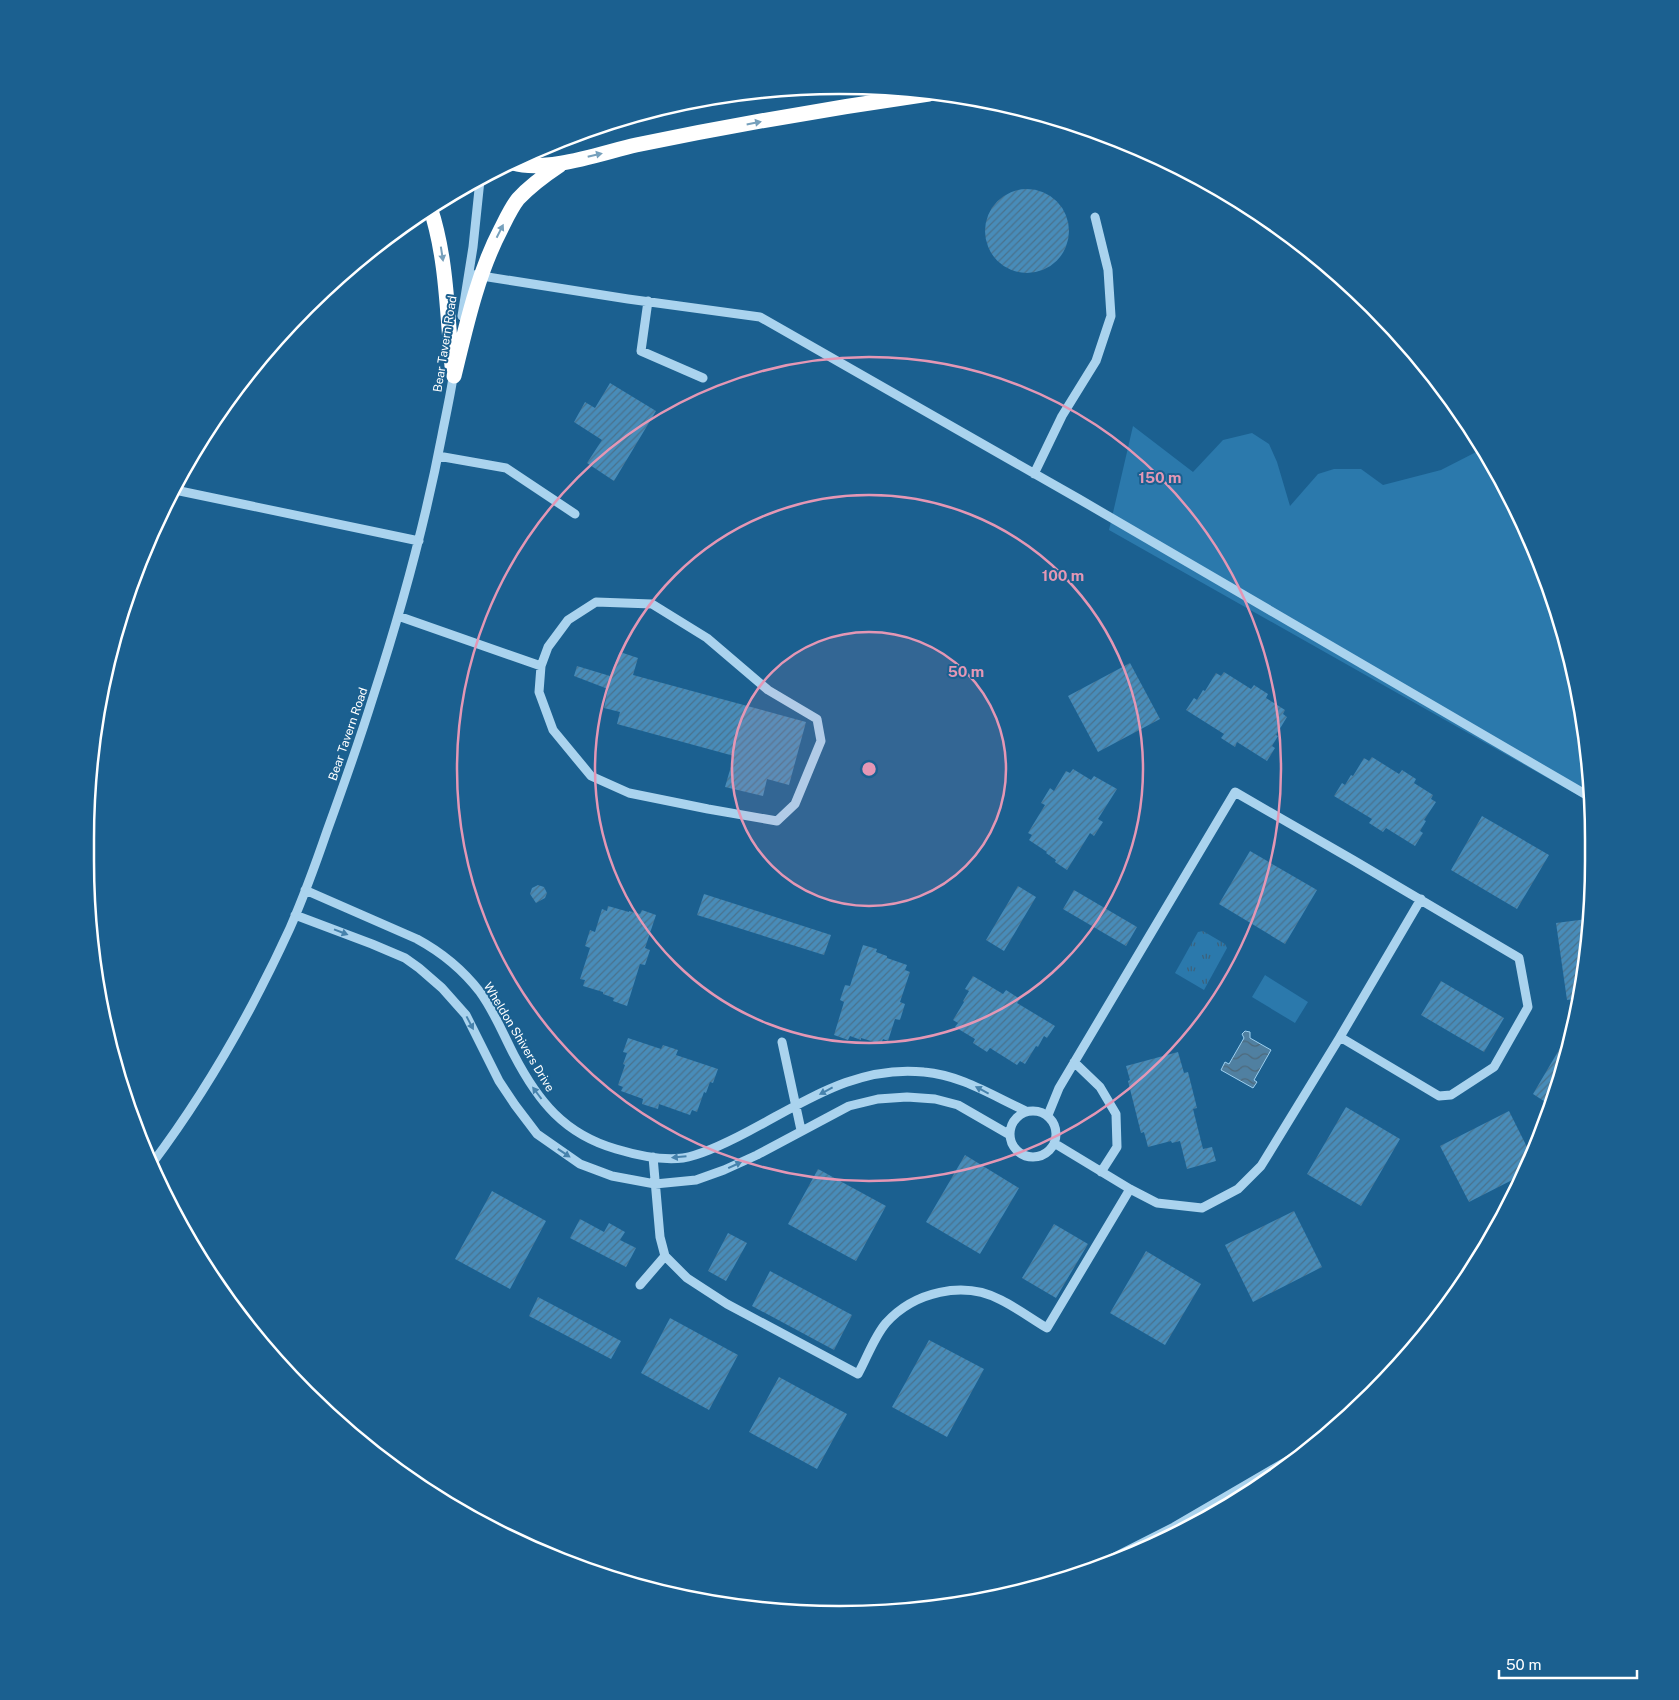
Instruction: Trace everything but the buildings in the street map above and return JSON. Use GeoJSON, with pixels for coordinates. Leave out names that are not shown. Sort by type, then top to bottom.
{"type":"FeatureCollection","features":[{"type":"Feature","properties":{"kind":"highway"},"geometry":{"type":"LineString","coordinates":[[524,165],[535,166],[565,162],[636,145],[910,97]]}},
{"type":"Feature","properties":{"kind":"highway"},"geometry":{"type":"LineString","coordinates":[[454,376],[475,275],[517,201],[526,190],[547,173],[565,162]]}},
{"type":"Feature","properties":{"kind":"highway"},"geometry":{"type":"LineString","coordinates":[[432,215],[439,237],[443,261],[454,376]]}},
{"type":"Feature","properties":{"kind":"street"},"geometry":{"type":"LineString","coordinates":[[480,187],[475,275],[760,317],[1584,794]]}},
{"type":"Feature","properties":{"kind":"street"},"geometry":{"type":"LineString","coordinates":[[1034,474],[1062,416],[1096,361],[1112,316],[1108,270],[1095,217]]}},
{"type":"Feature","properties":{"kind":"street"},"geometry":{"type":"LineString","coordinates":[[648,302],[641,351],[703,378]]}},
{"type":"Feature","properties":{"kind":"street","name":"Bear Tavern Road"},"geometry":{"type":"LineString","coordinates":[[156,1157],[196,1100],[230,1044],[262,986],[295,916],[305,890],[356,750],[398,616],[419,541],[454,376]]}},
{"type":"Feature","properties":{"kind":"street"},"geometry":{"type":"LineString","coordinates":[[438,456],[506,468],[575,514]]}},
{"type":"Feature","properties":{"kind":"street"},"geometry":{"type":"LineString","coordinates":[[181,491],[419,541]]}},
{"type":"Feature","properties":{"kind":"street"},"geometry":{"type":"LineString","coordinates":[[596,602],[652,604],[707,638],[768,690],[817,719],[821,741],[795,804],[777,821],[630,793],[591,776],[553,730],[539,692],[541,666],[548,647],[568,620],[596,602]]}},
{"type":"Feature","properties":{"kind":"street"},"geometry":{"type":"LineString","coordinates":[[398,616],[541,666]]}},
{"type":"Feature","properties":{"kind":"street"},"geometry":{"type":"LineString","coordinates":[[1048,1115],[1059,1088],[1074,1062],[1235,792],[1519,958],[1528,1007],[1494,1067],[1451,1095],[1439,1096],[1340,1037]]}},
{"type":"Feature","properties":{"kind":"street","name":"Wheldon Shivers Drive"},"geometry":{"type":"LineString","coordinates":[[305,890],[434,948],[459,969],[480,992],[531,1084],[552,1113],[570,1128],[592,1141],[615,1149],[653,1157],[683,1158],[735,1139],[840,1083],[863,1076],[896,1071],[926,1072],[954,1078],[974,1085],[1026,1111]]}},
{"type":"Feature","properties":{"kind":"street"},"geometry":{"type":"LineString","coordinates":[[1054,1143],[1157,1203],[1202,1208],[1238,1189],[1261,1166],[1421,899]]}},
{"type":"Feature","properties":{"kind":"street"},"geometry":{"type":"LineString","coordinates":[[295,916],[372,944],[404,958],[419,968],[442,988],[466,1015],[499,1081],[537,1134],[580,1164],[612,1176],[655,1184],[696,1180],[757,1155],[849,1106],[878,1099],[907,1097],[935,1099],[958,1105],[1010,1135]]}},
{"type":"Feature","properties":{"kind":"street"},"geometry":{"type":"LineString","coordinates":[[782,1042],[801,1130]]}},
{"type":"Feature","properties":{"kind":"street"},"geometry":{"type":"LineString","coordinates":[[1074,1062],[1100,1087],[1116,1114],[1116,1147],[1101,1172]]}},
{"type":"Feature","properties":{"kind":"street"},"geometry":{"type":"LineString","coordinates":[[1026,1111],[1041,1111],[1048,1115],[1056,1128],[1056,1136],[1050,1150],[1037,1157],[1029,1157],[1022,1154],[1012,1143],[1010,1135],[1010,1128],[1014,1121],[1026,1111]]}},
{"type":"Feature","properties":{"kind":"street"},"geometry":{"type":"LineString","coordinates":[[653,1157],[660,1237],[665,1256],[687,1278],[727,1304],[858,1374],[886,1324],[908,1304],[932,1294],[960,1290],[985,1294],[1001,1300],[1047,1328],[1130,1189]]}},
{"type":"Feature","properties":{"kind":"street"},"geometry":{"type":"LineString","coordinates":[[640,1285],[665,1256]]}},
{"type":"Feature","properties":{"kind":"street"},"geometry":{"type":"LineString","coordinates":[[1188,1519],[1259,1478]]}},
{"type":"Feature","properties":{"kind":"green space"},"geometry":{"type":"Polygon","coordinates":[[[1133,426],[1193,472],[1223,440],[1252,433],[1269,444],[1277,462],[1290,506],[1318,474],[1334,469],[1361,469],[1383,485],[1441,470],[1476,452],[1508,510],[1546,600],[1560,646],[1571,694],[1579,742],[1584,799],[1109,530],[1133,426]]]}},
{"type":"Feature","properties":{"kind":"green space"},"geometry":{"type":"Polygon","coordinates":[[[1203,931],[1225,944],[1227,948],[1204,990],[1175,973],[1198,932],[1203,931]]]}},
{"type":"Feature","properties":{"kind":"green space"},"geometry":{"type":"Polygon","coordinates":[[[1265,975],[1308,1002],[1295,1023],[1252,997],[1265,975]]]}},
{"type":"Feature","properties":{"kind":"water"},"geometry":{"type":"Polygon","coordinates":[[[1245,1031],[1250,1032],[1250,1038],[1271,1050],[1254,1080],[1257,1082],[1253,1088],[1221,1070],[1225,1062],[1229,1064],[1244,1038],[1242,1034],[1245,1031]]]}}]}
